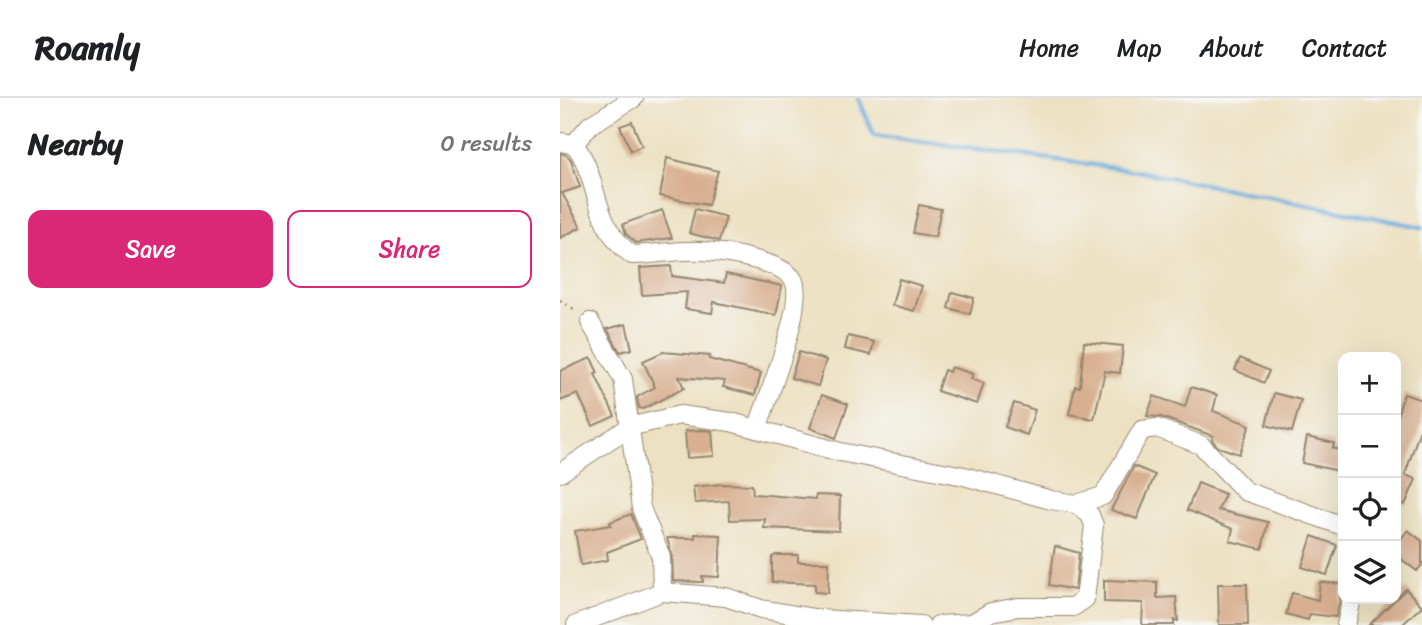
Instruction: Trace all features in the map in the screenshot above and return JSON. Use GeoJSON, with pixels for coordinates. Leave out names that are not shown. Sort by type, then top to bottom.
{"type":"FeatureCollection","features":[{"type":"Feature","properties":{"kind":"street"},"geometry":{"type":"LineString","coordinates":[[634,98],[590,125],[567,143],[584,157],[600,212],[621,247],[632,255],[700,250],[724,254],[766,263],[787,272],[794,281],[797,296],[785,346],[757,429]]}},
{"type":"Feature","properties":{"kind":"street"},"geometry":{"type":"LineString","coordinates":[[590,322],[623,379],[641,508],[661,557],[662,592]]}},
{"type":"Feature","properties":{"kind":"street"},"geometry":{"type":"LineString","coordinates":[[560,473],[629,427],[680,415],[757,429],[839,452],[964,476],[1076,504],[1090,515],[1094,525],[1085,599],[1073,607],[1018,607],[991,612],[972,623],[938,625]]}},
{"type":"Feature","properties":{"kind":"street"},"geometry":{"type":"LineString","coordinates":[[1076,504],[1103,496],[1142,430],[1157,428],[1201,445],[1245,491],[1338,524]]}},
{"type":"Feature","properties":{"kind":"street"},"geometry":{"type":"LineString","coordinates":[[576,625],[662,592],[726,597],[761,610],[820,619],[921,625]]}},
{"type":"Feature","properties":{"kind":"street"},"geometry":{"type":"LineString","coordinates":[[1346,625],[1351,604]]}},
{"type":"Feature","properties":{"kind":"path"},"geometry":{"type":"LineString","coordinates":[[560,300],[590,322]]}},
{"type":"Feature","properties":{"kind":"building"},"geometry":{"type":"Polygon","coordinates":[[[632,122],[642,146],[631,151],[620,126],[632,122]]]}},
{"type":"Feature","properties":{"kind":"building"},"geometry":{"type":"Polygon","coordinates":[[[560,153],[571,160],[580,187],[562,193],[581,227],[560,238],[560,153]]]}},
{"type":"Feature","properties":{"kind":"building"},"geometry":{"type":"Polygon","coordinates":[[[667,158],[718,171],[708,205],[660,196],[667,158]]]}},
{"type":"Feature","properties":{"kind":"building"},"geometry":{"type":"Polygon","coordinates":[[[919,205],[941,209],[935,237],[913,233],[919,205]]]}},
{"type":"Feature","properties":{"kind":"building"},"geometry":{"type":"Polygon","coordinates":[[[695,209],[726,217],[719,241],[689,233],[695,209]]]}},
{"type":"Feature","properties":{"kind":"building"},"geometry":{"type":"Polygon","coordinates":[[[662,210],[672,238],[636,243],[626,234],[623,224],[662,210]]]}},
{"type":"Feature","properties":{"kind":"building"},"geometry":{"type":"Polygon","coordinates":[[[671,266],[672,276],[724,283],[726,274],[782,286],[776,315],[714,302],[712,313],[685,309],[687,292],[642,295],[640,268],[671,266]]]}},
{"type":"Feature","properties":{"kind":"building"},"geometry":{"type":"Polygon","coordinates":[[[899,279],[922,286],[914,311],[892,305],[899,279]]]}},
{"type":"Feature","properties":{"kind":"building"},"geometry":{"type":"Polygon","coordinates":[[[952,292],[974,298],[970,314],[948,308],[952,292]]]}},
{"type":"Feature","properties":{"kind":"building"},"geometry":{"type":"Polygon","coordinates":[[[626,324],[632,349],[620,352],[607,329],[626,324]]]}},
{"type":"Feature","properties":{"kind":"building"},"geometry":{"type":"Polygon","coordinates":[[[848,336],[874,342],[871,355],[845,349],[848,336]]]}},
{"type":"Feature","properties":{"kind":"building"},"geometry":{"type":"Polygon","coordinates":[[[1084,342],[1123,346],[1120,373],[1105,371],[1094,419],[1069,414],[1075,386],[1080,387],[1084,342]]]}},
{"type":"Feature","properties":{"kind":"building"},"geometry":{"type":"Polygon","coordinates":[[[663,352],[710,356],[709,359],[761,373],[755,395],[723,387],[725,381],[679,377],[684,388],[643,409],[639,408],[637,397],[655,387],[643,361],[663,352]]]}},
{"type":"Feature","properties":{"kind":"building"},"geometry":{"type":"Polygon","coordinates":[[[799,352],[826,360],[818,386],[791,378],[799,352]]]}},
{"type":"Feature","properties":{"kind":"building"},"geometry":{"type":"Polygon","coordinates":[[[591,358],[598,373],[595,374],[615,416],[593,426],[578,394],[560,401],[560,371],[591,358]]]}},
{"type":"Feature","properties":{"kind":"building"},"geometry":{"type":"Polygon","coordinates":[[[1240,358],[1269,371],[1264,383],[1235,370],[1240,358]]]}},
{"type":"Feature","properties":{"kind":"building"},"geometry":{"type":"Polygon","coordinates":[[[951,367],[973,374],[971,379],[984,383],[977,404],[937,391],[944,370],[949,372],[951,367]]]}},
{"type":"Feature","properties":{"kind":"building"},"geometry":{"type":"Polygon","coordinates":[[[1191,387],[1217,395],[1213,411],[1250,425],[1239,454],[1218,447],[1212,440],[1213,436],[1161,417],[1147,416],[1154,396],[1185,407],[1191,387]]]}},
{"type":"Feature","properties":{"kind":"building"},"geometry":{"type":"Polygon","coordinates":[[[1274,393],[1301,400],[1292,432],[1266,425],[1274,393]]]}},
{"type":"Feature","properties":{"kind":"building"},"geometry":{"type":"Polygon","coordinates":[[[1404,394],[1422,400],[1422,423],[1405,475],[1416,479],[1405,505],[1401,503],[1401,403],[1404,394]]]}},
{"type":"Feature","properties":{"kind":"building"},"geometry":{"type":"Polygon","coordinates":[[[822,395],[848,404],[836,438],[810,428],[822,395]]]}},
{"type":"Feature","properties":{"kind":"building"},"geometry":{"type":"Polygon","coordinates":[[[1014,403],[1035,410],[1027,435],[1005,427],[1014,403]]]}},
{"type":"Feature","properties":{"kind":"building"},"geometry":{"type":"Polygon","coordinates":[[[685,431],[712,431],[714,456],[687,458],[685,431]]]}},
{"type":"Feature","properties":{"kind":"building"},"geometry":{"type":"Polygon","coordinates":[[[1307,437],[1334,443],[1333,448],[1338,450],[1338,471],[1302,463],[1307,437]]]}},
{"type":"Feature","properties":{"kind":"building"},"geometry":{"type":"Polygon","coordinates":[[[1134,466],[1155,475],[1137,519],[1111,510],[1134,466]]]}},
{"type":"Feature","properties":{"kind":"building"},"geometry":{"type":"Polygon","coordinates":[[[1198,483],[1225,494],[1218,510],[1268,522],[1262,549],[1230,541],[1233,529],[1187,510],[1198,483]]]}},
{"type":"Feature","properties":{"kind":"building"},"geometry":{"type":"Polygon","coordinates":[[[752,485],[753,494],[815,499],[816,495],[840,496],[839,531],[764,528],[765,519],[730,520],[729,501],[695,503],[693,487],[752,485]]]}},
{"type":"Feature","properties":{"kind":"building"},"geometry":{"type":"Polygon","coordinates":[[[631,514],[641,539],[607,552],[608,560],[581,565],[575,531],[611,525],[610,522],[631,514]]]}},
{"type":"Feature","properties":{"kind":"building"},"geometry":{"type":"Polygon","coordinates":[[[1408,530],[1422,541],[1422,565],[1417,571],[1401,559],[1401,539],[1408,530]]]}},
{"type":"Feature","properties":{"kind":"building"},"geometry":{"type":"Polygon","coordinates":[[[695,534],[721,535],[719,577],[702,576],[703,582],[673,581],[672,556],[667,538],[695,538],[695,534]]]}},
{"type":"Feature","properties":{"kind":"building"},"geometry":{"type":"Polygon","coordinates":[[[1312,536],[1337,545],[1327,575],[1302,567],[1312,536]]]}},
{"type":"Feature","properties":{"kind":"building"},"geometry":{"type":"Polygon","coordinates":[[[1055,546],[1079,553],[1075,590],[1049,585],[1055,546]]]}},
{"type":"Feature","properties":{"kind":"building"},"geometry":{"type":"Polygon","coordinates":[[[798,555],[798,562],[829,562],[828,593],[815,592],[815,584],[772,582],[772,557],[798,555]]]}},
{"type":"Feature","properties":{"kind":"building"},"geometry":{"type":"Polygon","coordinates":[[[1104,580],[1157,582],[1157,598],[1176,597],[1178,621],[1174,620],[1174,625],[1142,625],[1143,603],[1104,602],[1104,580]]]}},
{"type":"Feature","properties":{"kind":"building"},"geometry":{"type":"Polygon","coordinates":[[[1320,582],[1338,584],[1336,617],[1310,614],[1308,620],[1286,614],[1292,593],[1318,600],[1320,582]]]}},
{"type":"Feature","properties":{"kind":"building"},"geometry":{"type":"Polygon","coordinates":[[[1218,584],[1247,584],[1248,625],[1219,625],[1218,584]]]}},
{"type":"Feature","properties":{"kind":"building"},"geometry":{"type":"Polygon","coordinates":[[[1406,589],[1422,606],[1402,625],[1369,625],[1391,604],[1401,604],[1401,594],[1406,589]]]}},
{"type":"Feature","properties":{"kind":"waterway"},"geometry":{"type":"LineString","coordinates":[[858,98],[874,135],[1137,171],[1422,227]]}}]}
